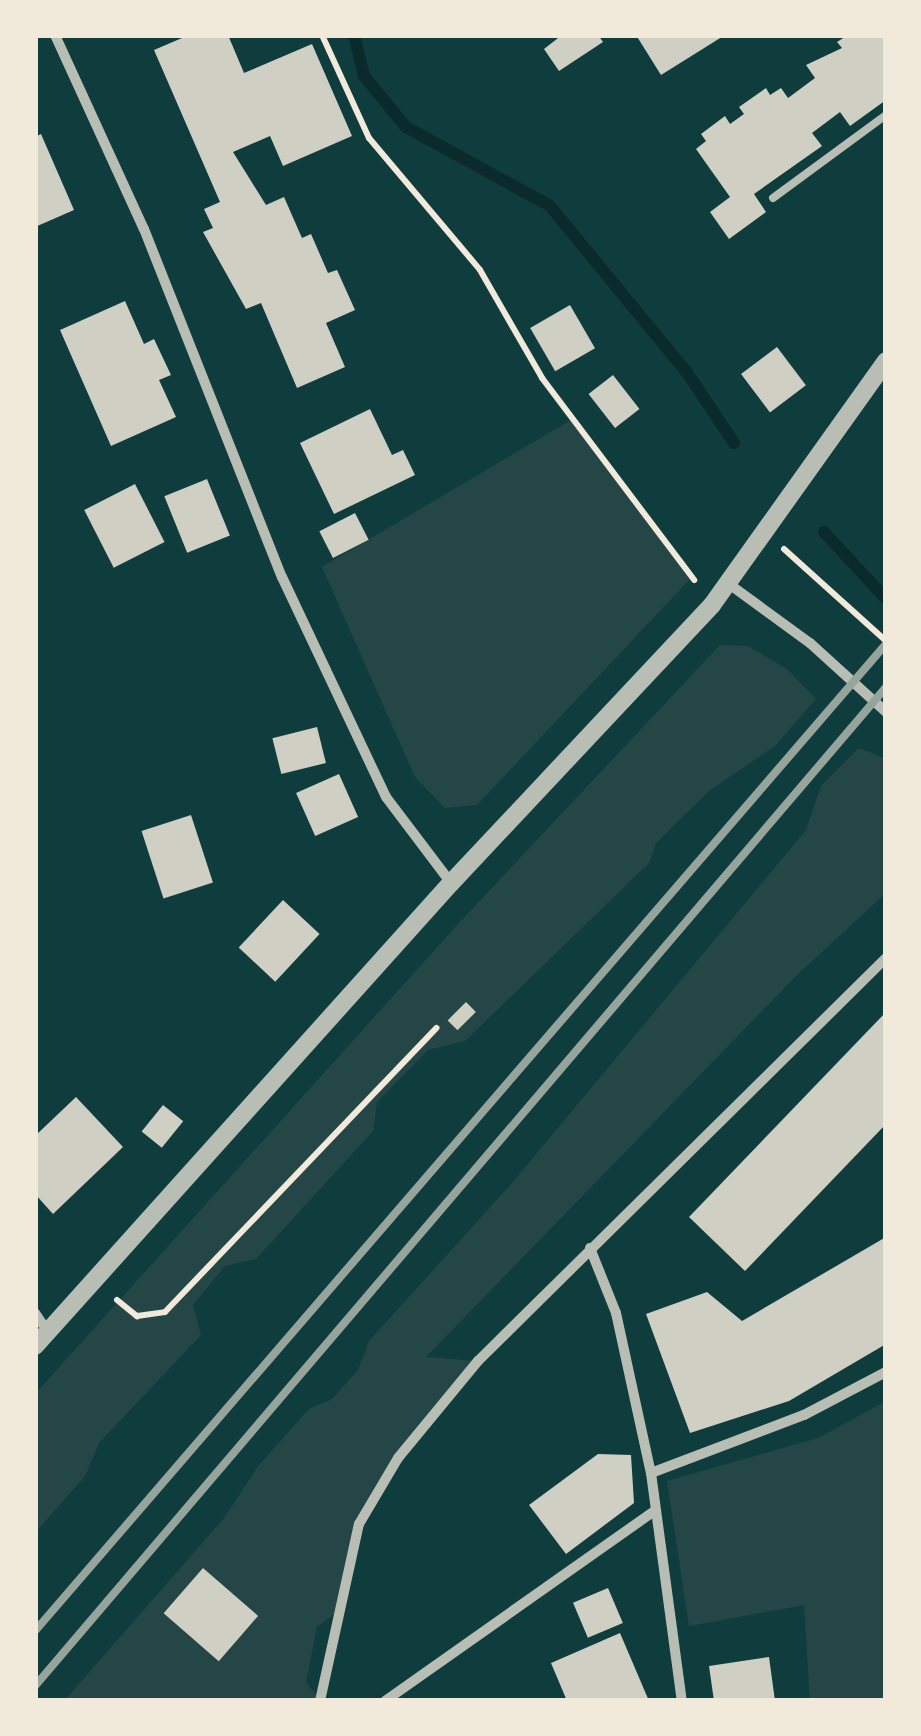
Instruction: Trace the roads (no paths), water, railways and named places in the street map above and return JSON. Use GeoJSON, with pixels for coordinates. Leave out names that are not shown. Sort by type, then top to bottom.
{"type":"FeatureCollection","features":[{"type":"Feature","properties":{"kind":"street"},"geometry":{"type":"LineString","coordinates":[[54,35],[144,230],[282,577],[386,797],[451,882]]}},
{"type":"Feature","properties":{"kind":"street"},"geometry":{"type":"LineString","coordinates":[[42,1339],[451,882],[712,605],[768,535],[883,371]]}},
{"type":"Feature","properties":{"kind":"street"},"geometry":{"type":"LineString","coordinates":[[729,584],[810,643],[886,712]]}},
{"type":"Feature","properties":{"kind":"street"},"geometry":{"type":"LineString","coordinates":[[320,1701],[358,1524],[398,1458],[478,1361],[886,958]]}},
{"type":"Feature","properties":{"kind":"street"},"geometry":{"type":"LineString","coordinates":[[590,1248],[616,1313],[651,1473],[652,1513],[682,1701]]}},
{"type":"Feature","properties":{"kind":"street"},"geometry":{"type":"LineString","coordinates":[[35,1313],[42,1339]]}},
{"type":"Feature","properties":{"kind":"street"},"geometry":{"type":"LineString","coordinates":[[651,1473],[804,1415],[886,1372]]}},
{"type":"Feature","properties":{"kind":"street"},"geometry":{"type":"LineString","coordinates":[[386,1701],[652,1513]]}},
{"type":"Feature","properties":{"kind":"lane"},"geometry":{"type":"LineString","coordinates":[[773,198],[886,116]]}},
{"type":"Feature","properties":{"kind":"waterway"},"geometry":{"type":"LineString","coordinates":[[354,35],[364,76],[406,127],[550,206],[688,374],[734,443]]}},
{"type":"Feature","properties":{"kind":"waterway"},"geometry":{"type":"LineString","coordinates":[[824,532],[886,599]]}},
{"type":"Feature","properties":{"kind":"railway"},"geometry":{"type":"LineString","coordinates":[[35,1631],[886,644]]}},
{"type":"Feature","properties":{"kind":"railway"},"geometry":{"type":"LineString","coordinates":[[35,1686],[886,687]]}}]}
